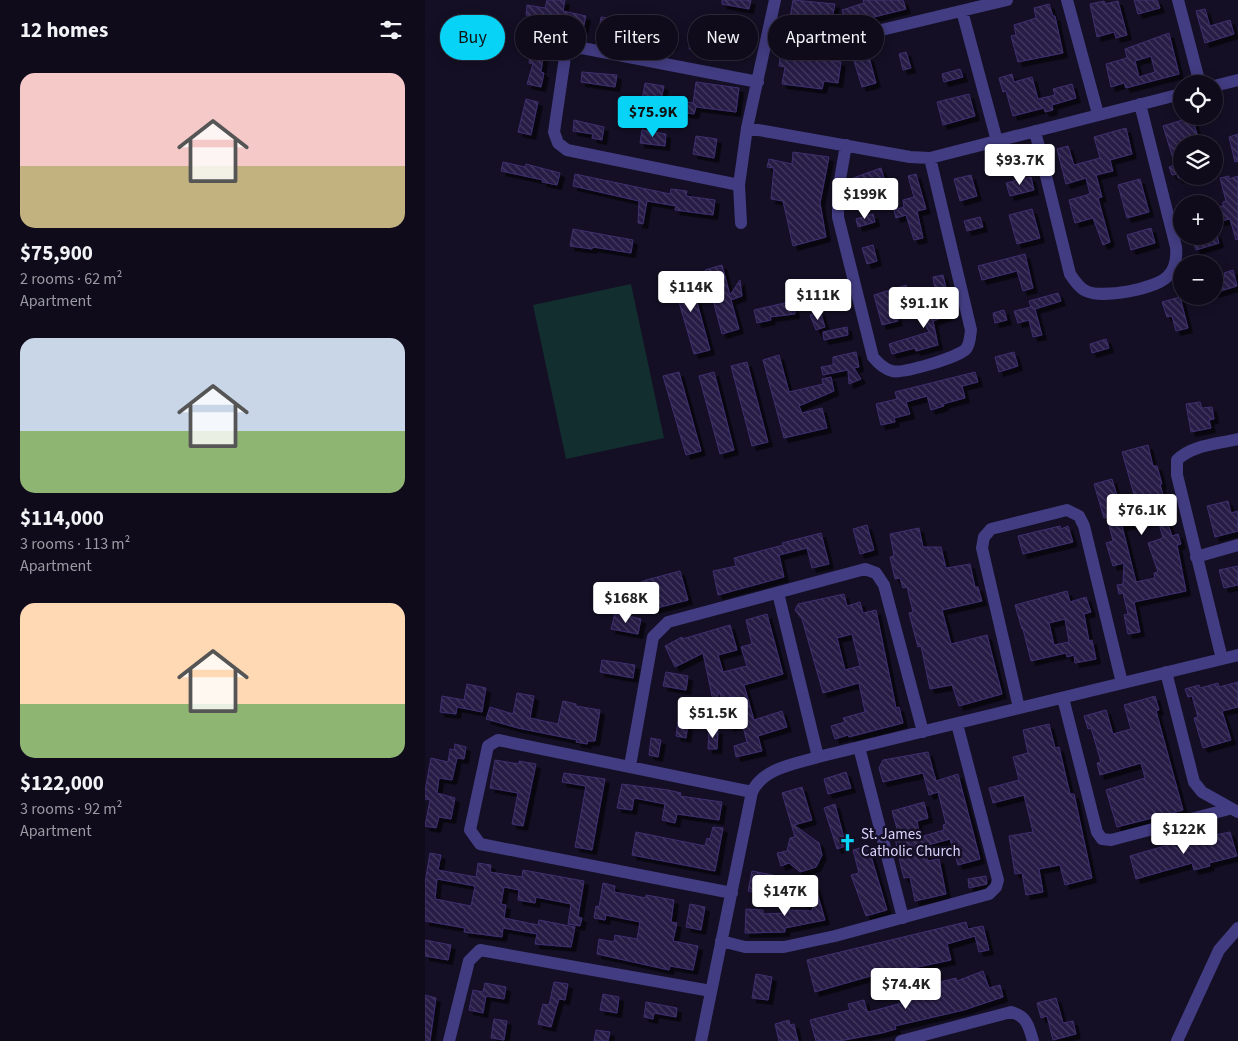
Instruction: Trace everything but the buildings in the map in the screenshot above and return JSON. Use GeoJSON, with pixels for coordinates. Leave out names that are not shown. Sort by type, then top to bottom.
{"type":"FeatureCollection","features":[{"type":"Feature","properties":{"kind":"street"},"geometry":{"type":"LineString","coordinates":[[772,15],[775,0]]}},
{"type":"Feature","properties":{"kind":"street"},"geometry":{"type":"LineString","coordinates":[[884,30],[1007,0]]}},
{"type":"Feature","properties":{"kind":"street"},"geometry":{"type":"LineString","coordinates":[[1067,0],[1099,114]]}},
{"type":"Feature","properties":{"kind":"street"},"geometry":{"type":"LineString","coordinates":[[1178,0],[1198,75]]}},
{"type":"Feature","properties":{"kind":"street"},"geometry":{"type":"LineString","coordinates":[[963,11],[997,141]]}},
{"type":"Feature","properties":{"kind":"street"},"geometry":{"type":"LineString","coordinates":[[741,223],[739,185],[747,128],[768,36]]}},
{"type":"Feature","properties":{"kind":"street"},"geometry":{"type":"LineString","coordinates":[[739,185],[567,150],[558,143],[553,132],[565,57],[573,51],[582,48],[758,82]]}},
{"type":"Feature","properties":{"kind":"street"},"geometry":{"type":"LineString","coordinates":[[1223,84],[1238,80]]}},
{"type":"Feature","properties":{"kind":"street"},"geometry":{"type":"LineString","coordinates":[[747,128],[910,157],[929,158],[1173,96]]}},
{"type":"Feature","properties":{"kind":"street"},"geometry":{"type":"LineString","coordinates":[[1035,131],[1070,274],[1076,282],[1083,290],[1099,296],[1161,282],[1174,268],[1177,258],[1176,247],[1140,104]]}},
{"type":"Feature","properties":{"kind":"street"},"geometry":{"type":"LineString","coordinates":[[846,146],[838,191],[838,217],[873,357],[881,366],[892,371],[906,371],[963,352],[970,341],[971,330],[929,158]]}},
{"type":"Feature","properties":{"kind":"street"},"geometry":{"type":"LineString","coordinates":[[1222,659],[1177,474],[1177,460],[1184,453],[1238,439]]}},
{"type":"Feature","properties":{"kind":"street"},"geometry":{"type":"LineString","coordinates":[[1019,708],[982,548],[984,537],[991,529],[1001,526],[1067,510],[1079,516],[1084,526],[1122,683]]}},
{"type":"Feature","properties":{"kind":"street"},"geometry":{"type":"LineString","coordinates":[[1197,557],[1238,545]]}},
{"type":"Feature","properties":{"kind":"street"},"geometry":{"type":"LineString","coordinates":[[630,766],[653,637],[660,628],[668,622],[865,569],[876,573],[884,585],[923,732]]}},
{"type":"Feature","properties":{"kind":"street"},"geometry":{"type":"LineString","coordinates":[[778,593],[818,757]]}},
{"type":"Feature","properties":{"kind":"street"},"geometry":{"type":"LineString","coordinates":[[701,1041],[753,792],[757,783],[768,773],[818,757],[1238,655]]}},
{"type":"Feature","properties":{"kind":"street"},"geometry":{"type":"LineString","coordinates":[[1166,672],[1194,782],[1202,792],[1233,810]]}},
{"type":"Feature","properties":{"kind":"street"},"geometry":{"type":"LineString","coordinates":[[1063,698],[1097,832],[1102,839],[1111,840],[1233,810]]}},
{"type":"Feature","properties":{"kind":"street"},"geometry":{"type":"LineString","coordinates":[[721,941],[745,947],[784,947],[903,918],[989,894],[996,887],[998,880],[957,724]]}},
{"type":"Feature","properties":{"kind":"street"},"geometry":{"type":"LineString","coordinates":[[731,893],[481,844],[470,830],[488,746],[497,740],[753,792]]}},
{"type":"Feature","properties":{"kind":"street"},"geometry":{"type":"LineString","coordinates":[[859,747],[903,918]]}},
{"type":"Feature","properties":{"kind":"street"},"geometry":{"type":"LineString","coordinates":[[1177,1041],[1219,950],[1238,928]]}},
{"type":"Feature","properties":{"kind":"street"},"geometry":{"type":"LineString","coordinates":[[449,1041],[469,960],[480,950],[711,991]]}},
{"type":"Feature","properties":{"kind":"street"},"geometry":{"type":"LineString","coordinates":[[901,1041],[922,1038],[1011,1012],[1021,1014],[1029,1024],[1033,1041]]}},
{"type":"Feature","properties":{"kind":"green space"},"geometry":{"type":"Polygon","coordinates":[[[631,284],[664,438],[566,459],[533,305],[631,284]]]}},
{"type":"Feature","properties":{"kind":"place","name":"St. James Catholic Church"},"geometry":{"type":"Point","coordinates":[847,843]}}]}
